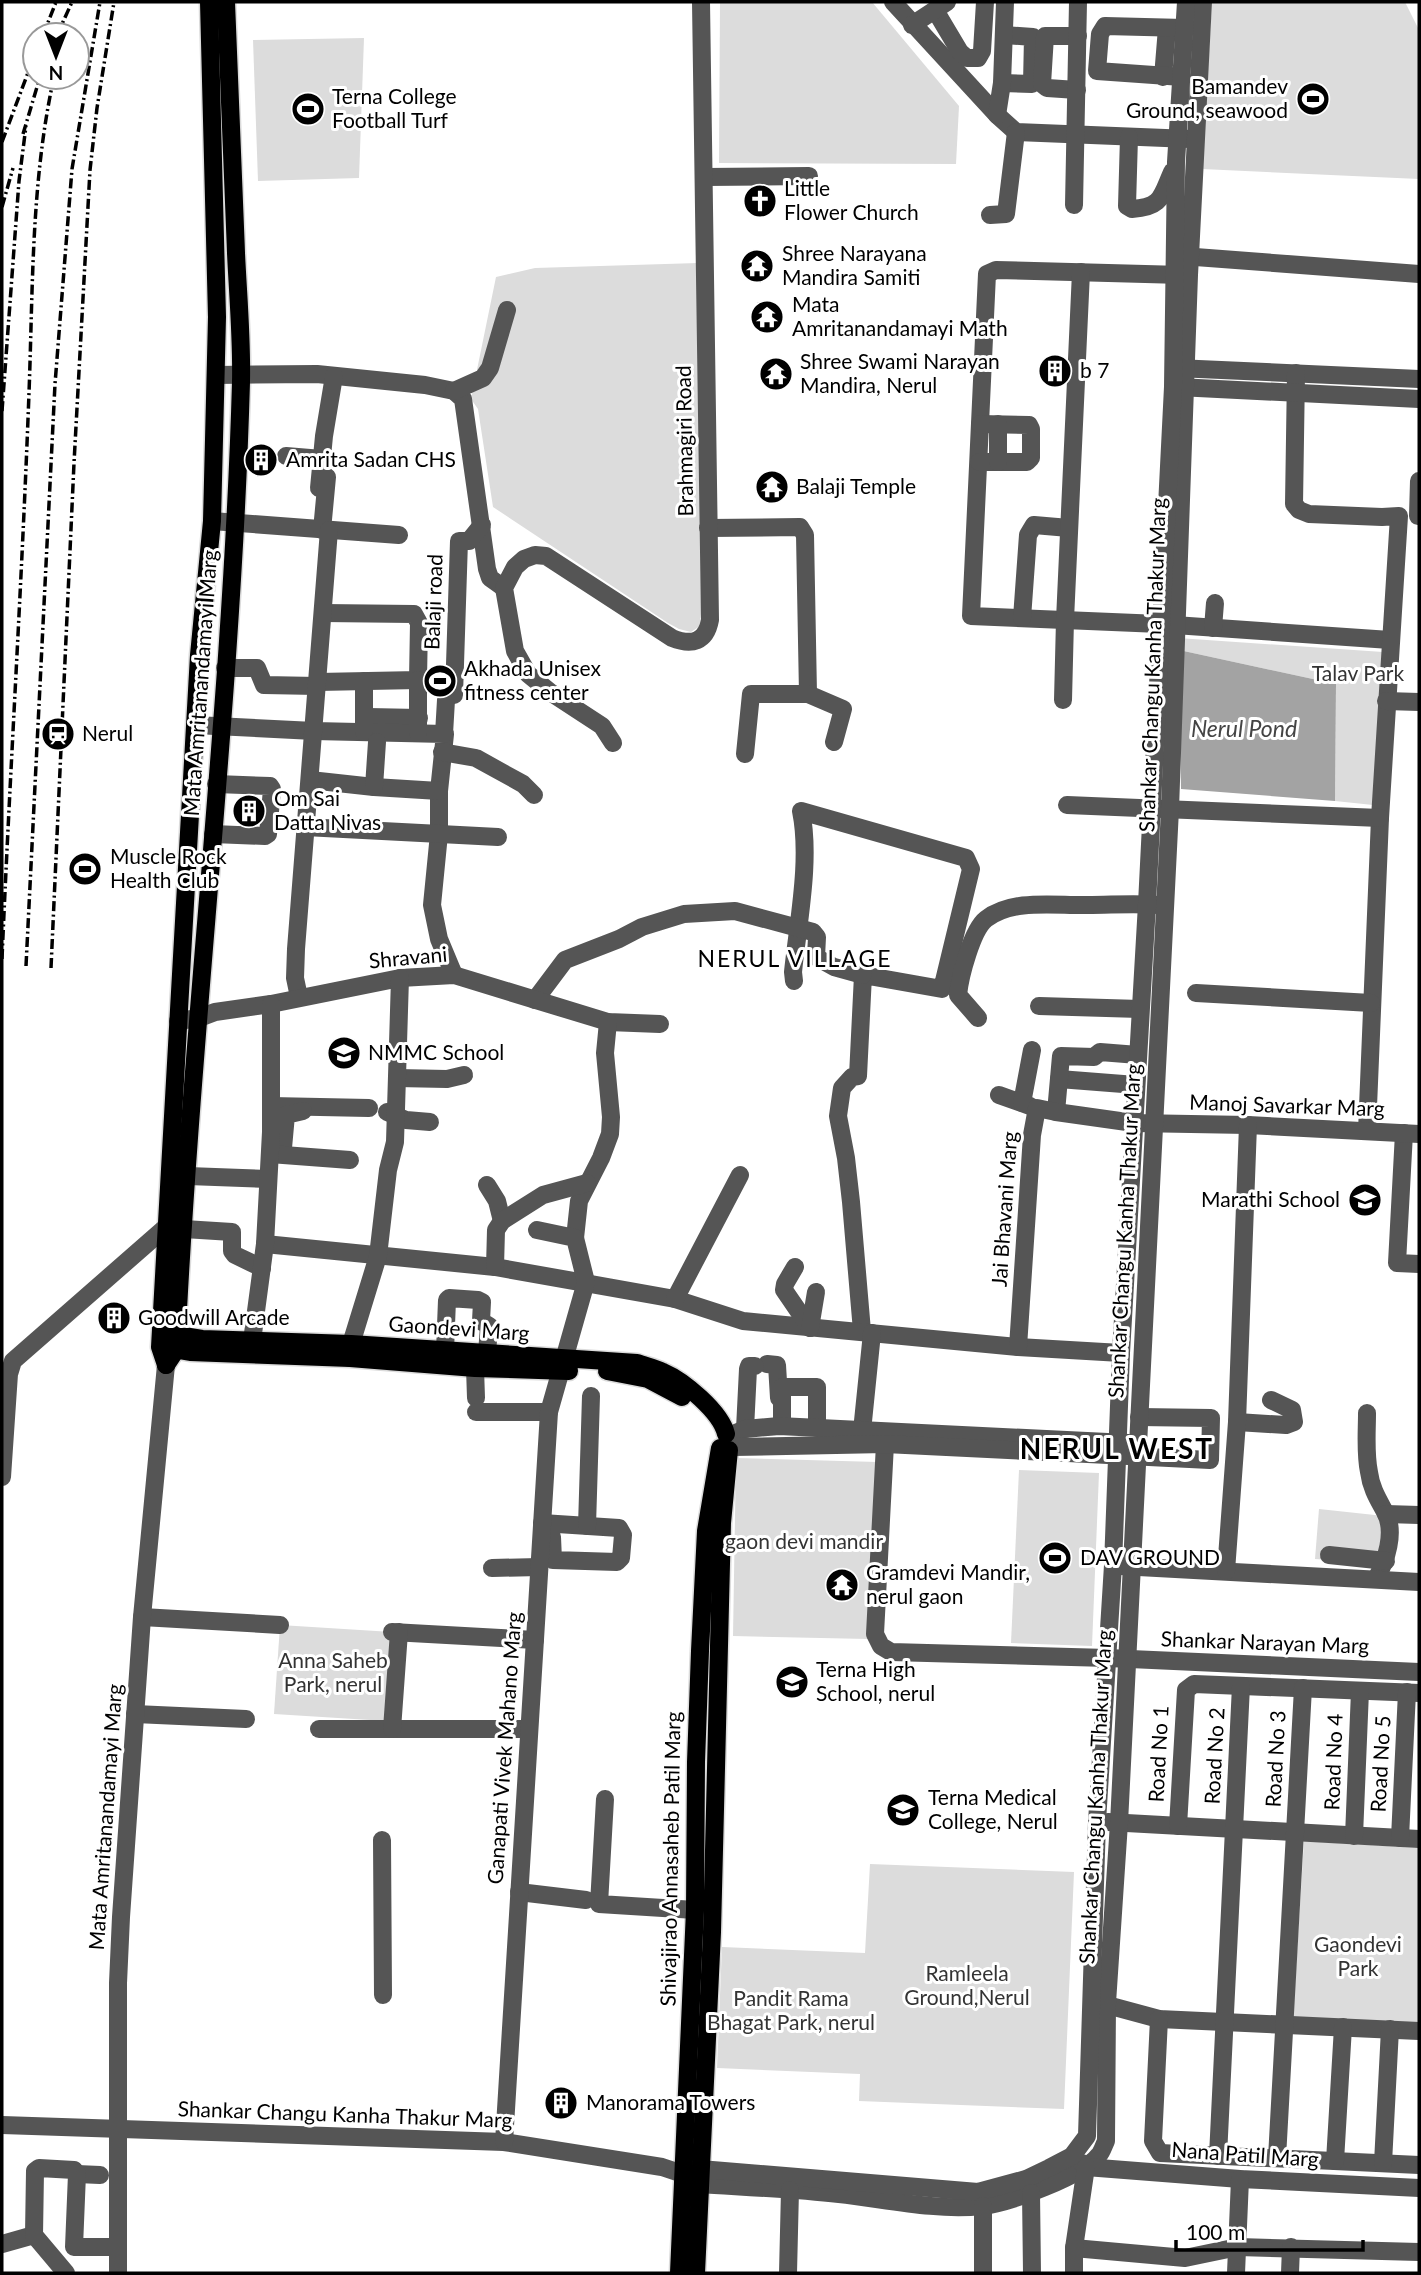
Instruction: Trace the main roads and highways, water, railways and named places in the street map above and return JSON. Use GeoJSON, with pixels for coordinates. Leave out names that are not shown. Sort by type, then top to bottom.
{"type":"FeatureCollection","features":[{"type":"Feature","properties":{"kind":"main road","name":"Mata Amritanandamayi Marg"},"geometry":{"type":"LineString","coordinates":[[168,1346],[175,1228],[178,1021],[195,725],[212,521],[217,317],[209,2]]}},
{"type":"Feature","properties":{"kind":"main road","name":"Mata Amritanandamayi Marg"},"geometry":{"type":"LineString","coordinates":[[175,1228],[188,1176],[236,523],[241,376],[226,2]]}},
{"type":"Feature","properties":{"kind":"main road","name":"Gaondevi Marg"},"geometry":{"type":"LineString","coordinates":[[168,1346],[202,1339],[252,1341],[475,1368],[562,1365]]}},
{"type":"Feature","properties":{"kind":"main road","name":"Gaondevi Marg"},"geometry":{"type":"LineString","coordinates":[[168,1346],[350,1351],[445,1350],[615,1371],[648,1379],[672,1390],[700,1410],[729,1440]]}},
{"type":"Feature","properties":{"kind":"main road","name":"Shivajirao Annasaheb Patil Marg"},"geometry":{"type":"LineString","coordinates":[[679,2273],[695,1910],[696,1762],[706,1531],[729,1440]]}},
{"type":"Feature","properties":{"kind":"main road","name":"Shivajirao Annasaheb Patil Marg"},"geometry":{"type":"LineString","coordinates":[[696,2273],[712,1931],[722,1523],[729,1440]]}},
{"type":"Feature","properties":{"kind":"water","name":"Nerul Pond"},"geometry":{"type":"Polygon","coordinates":[[[1179,650],[1336,684],[1335,801],[1181,789],[1179,650]]]}},
{"type":"Feature","properties":{"kind":"railway"},"geometry":{"type":"LineString","coordinates":[[49,21],[56,2]]}},
{"type":"Feature","properties":{"kind":"railway"},"geometry":{"type":"LineString","coordinates":[[63,21],[72,2]]}},
{"type":"Feature","properties":{"kind":"railway"},"geometry":{"type":"LineString","coordinates":[[26,966],[55,384],[72,169],[100,2]]}},
{"type":"Feature","properties":{"kind":"railway"},"geometry":{"type":"LineString","coordinates":[[51,968],[90,170],[114,2]]}},
{"type":"Feature","properties":{"kind":"railway"},"geometry":{"type":"LineString","coordinates":[[2,142],[21,91]]}},
{"type":"Feature","properties":{"kind":"railway"},"geometry":{"type":"LineString","coordinates":[[23,134],[36,91]]}},
{"type":"Feature","properties":{"kind":"railway"},"geometry":{"type":"LineString","coordinates":[[2,959],[26,464],[34,234],[41,155],[51,91]]}},
{"type":"Feature","properties":{"kind":"railway"},"geometry":{"type":"LineString","coordinates":[[2,411],[19,181],[26,126]]}},
{"type":"Feature","properties":{"kind":"railway"},"geometry":{"type":"LineString","coordinates":[[2,207],[13,168]]}},
{"type":"Feature","properties":{"kind":"place","name":"Bamandev Ground, seawood"},"geometry":{"type":"Point","coordinates":[1313,99]}},
{"type":"Feature","properties":{"kind":"place","name":"Terna College Football Turf"},"geometry":{"type":"Point","coordinates":[308,109]}},
{"type":"Feature","properties":{"kind":"place","name":"Little Flower Church"},"geometry":{"type":"Point","coordinates":[760,201]}},
{"type":"Feature","properties":{"kind":"place","name":"Shree Narayana Mandira Samiti"},"geometry":{"type":"Point","coordinates":[757,266]}},
{"type":"Feature","properties":{"kind":"place","name":"Mata Amritanandamayi Math"},"geometry":{"type":"Point","coordinates":[767,317]}},
{"type":"Feature","properties":{"kind":"place","name":"b 7"},"geometry":{"type":"Point","coordinates":[1055,371]}},
{"type":"Feature","properties":{"kind":"place","name":"Shree Swami Narayan Mandira, Nerul"},"geometry":{"type":"Point","coordinates":[776,374]}},
{"type":"Feature","properties":{"kind":"place","name":"Amrita Sadan CHS"},"geometry":{"type":"Point","coordinates":[261,460]}},
{"type":"Feature","properties":{"kind":"place","name":"Balaji Temple"},"geometry":{"type":"Point","coordinates":[772,487]}},
{"type":"Feature","properties":{"kind":"place","name":"Akhada Unisex fitness center"},"geometry":{"type":"Point","coordinates":[440,681]}},
{"type":"Feature","properties":{"kind":"place","name":"Nerul"},"geometry":{"type":"Point","coordinates":[58,734]}},
{"type":"Feature","properties":{"kind":"place","name":"Om Sai Datta Nivas"},"geometry":{"type":"Point","coordinates":[249,811]}},
{"type":"Feature","properties":{"kind":"place","name":"Muscle Rock Health Club"},"geometry":{"type":"Point","coordinates":[85,869]}},
{"type":"Feature","properties":{"kind":"place","name":"NMMC School"},"geometry":{"type":"Point","coordinates":[344,1053]}},
{"type":"Feature","properties":{"kind":"place","name":"Marathi School"},"geometry":{"type":"Point","coordinates":[1365,1200]}},
{"type":"Feature","properties":{"kind":"place","name":"Goodwill Arcade"},"geometry":{"type":"Point","coordinates":[114,1318]}},
{"type":"Feature","properties":{"kind":"place","name":"DAV GROUND"},"geometry":{"type":"Point","coordinates":[1055,1558]}},
{"type":"Feature","properties":{"kind":"place","name":"Gramdevi Mandir, nerul gaon"},"geometry":{"type":"Point","coordinates":[842,1585]}},
{"type":"Feature","properties":{"kind":"place","name":"Terna High School, nerul"},"geometry":{"type":"Point","coordinates":[792,1682]}},
{"type":"Feature","properties":{"kind":"place","name":"Terna Medical College, Nerul"},"geometry":{"type":"Point","coordinates":[903,1810]}},
{"type":"Feature","properties":{"kind":"place","name":"Manorama Towers"},"geometry":{"type":"Point","coordinates":[561,2103]}},
{"type":"Feature","properties":{"kind":"district","name":"NERUL VILLAGE"},"geometry":{"type":"Point","coordinates":[795,959]}},
{"type":"Feature","properties":{"kind":"district","name":"NERUL WEST"},"geometry":{"type":"Point","coordinates":[1117,1449]}},
{"type":"Feature","properties":{"kind":"park label","name":"Talav Park"},"geometry":{"type":"Point","coordinates":[1358,674]}},
{"type":"Feature","properties":{"kind":"park label","name":"gaon devi mandir"},"geometry":{"type":"Point","coordinates":[804,1542]}},
{"type":"Feature","properties":{"kind":"park label","name":"Anna Saheb Park, nerul"},"geometry":{"type":"Point","coordinates":[333,1673]}},
{"type":"Feature","properties":{"kind":"park label","name":"Gaondevi Park"},"geometry":{"type":"Point","coordinates":[1358,1957]}},
{"type":"Feature","properties":{"kind":"park label","name":"Ramleela Ground,Nerul"},"geometry":{"type":"Point","coordinates":[967,1986]}},
{"type":"Feature","properties":{"kind":"park label","name":"Pandit Rama Bhagat Park, nerul"},"geometry":{"type":"Point","coordinates":[791,2011]}}]}
